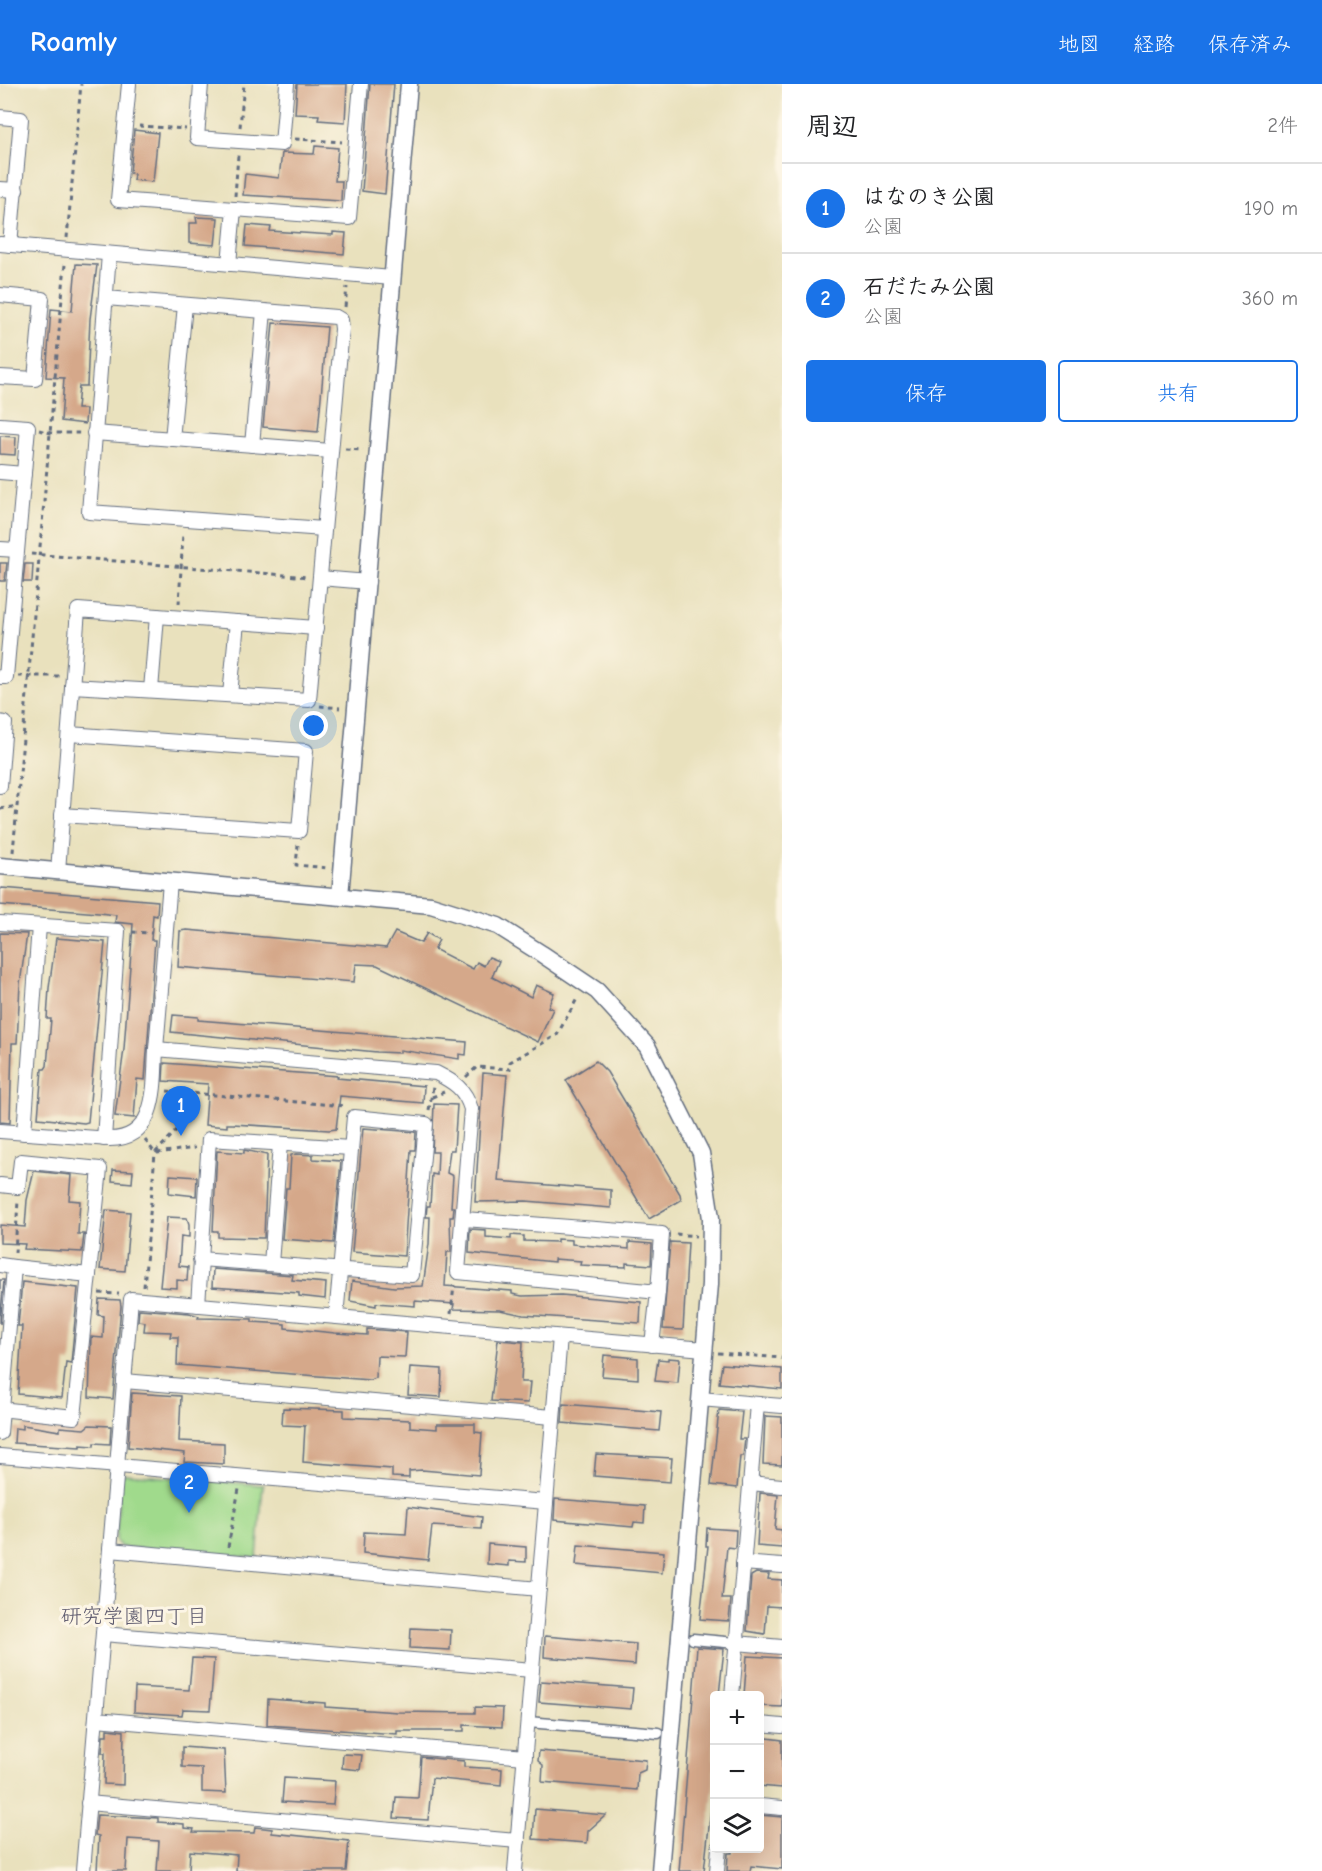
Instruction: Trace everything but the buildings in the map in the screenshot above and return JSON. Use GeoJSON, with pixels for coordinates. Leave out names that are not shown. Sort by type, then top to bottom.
{"type":"FeatureCollection","features":[{"type":"Feature","properties":{"kind":"street"},"geometry":{"type":"LineString","coordinates":[[129,84],[118,200],[349,218],[361,84]]}},
{"type":"Feature","properties":{"kind":"street"},"geometry":{"type":"LineString","coordinates":[[201,84],[197,138],[282,144],[287,84]]}},
{"type":"Feature","properties":{"kind":"street"},"geometry":{"type":"LineString","coordinates":[[340,896],[409,84]]}},
{"type":"Feature","properties":{"kind":"street"},"geometry":{"type":"LineString","coordinates":[[0,117],[21,119],[16,190],[5,245],[392,278]]}},
{"type":"Feature","properties":{"kind":"street"},"geometry":{"type":"LineString","coordinates":[[0,189],[16,190]]}},
{"type":"Feature","properties":{"kind":"street"},"geometry":{"type":"LineString","coordinates":[[229,264],[234,209]]}},
{"type":"Feature","properties":{"kind":"street"},"geometry":{"type":"LineString","coordinates":[[110,254],[89,512],[324,530]]}},
{"type":"Feature","properties":{"kind":"street"},"geometry":{"type":"LineString","coordinates":[[0,295],[42,299],[35,379],[0,377]]}},
{"type":"Feature","properties":{"kind":"street"},"geometry":{"type":"LineString","coordinates":[[73,681],[151,690],[309,700],[332,449],[341,320],[336,317],[106,298]]}},
{"type":"Feature","properties":{"kind":"street"},"geometry":{"type":"LineString","coordinates":[[172,439],[185,305]]}},
{"type":"Feature","properties":{"kind":"street"},"geometry":{"type":"LineString","coordinates":[[252,445],[264,311]]}},
{"type":"Feature","properties":{"kind":"street"},"geometry":{"type":"LineString","coordinates":[[0,425],[28,427],[17,550],[5,631],[6,677],[0,677]]}},
{"type":"Feature","properties":{"kind":"street"},"geometry":{"type":"LineString","coordinates":[[94,433],[332,449]]}},
{"type":"Feature","properties":{"kind":"street"},"geometry":{"type":"LineString","coordinates":[[0,472],[24,474]]}},
{"type":"Feature","properties":{"kind":"street"},"geometry":{"type":"LineString","coordinates":[[0,549],[17,550]]}},
{"type":"Feature","properties":{"kind":"street"},"geometry":{"type":"LineString","coordinates":[[320,578],[368,582]]}},
{"type":"Feature","properties":{"kind":"street"},"geometry":{"type":"LineString","coordinates":[[58,871],[78,610],[316,628]]}},
{"type":"Feature","properties":{"kind":"street"},"geometry":{"type":"LineString","coordinates":[[151,690],[158,616]]}},
{"type":"Feature","properties":{"kind":"street"},"geometry":{"type":"LineString","coordinates":[[230,695],[237,622]]}},
{"type":"Feature","properties":{"kind":"street"},"geometry":{"type":"LineString","coordinates":[[0,722],[5,723],[0,786]]}},
{"type":"Feature","properties":{"kind":"street"},"geometry":{"type":"LineString","coordinates":[[62,815],[299,831],[306,751],[69,734]]}},
{"type":"Feature","properties":{"kind":"street"},"geometry":{"type":"LineString","coordinates":[[7,860],[58,871],[431,905],[498,926],[597,991],[647,1047],[701,1153],[711,1218],[710,1351],[700,1399],[660,1871]]}},
{"type":"Feature","properties":{"kind":"street"},"geometry":{"type":"LineString","coordinates":[[0,1131],[119,1139],[137,1131],[150,1111],[153,1090],[170,882]]}},
{"type":"Feature","properties":{"kind":"street"},"geometry":{"type":"LineString","coordinates":[[0,923],[118,931],[104,1139]]}},
{"type":"Feature","properties":{"kind":"street"},"geometry":{"type":"LineString","coordinates":[[24,1133],[39,926]]}},
{"type":"Feature","properties":{"kind":"street"},"geometry":{"type":"LineString","coordinates":[[156,1049],[436,1073],[458,1085],[468,1097],[471,1109],[458,1272],[658,1292]]}},
{"type":"Feature","properties":{"kind":"street"},"geometry":{"type":"LineString","coordinates":[[200,1259],[340,1269],[412,1275],[426,1124],[354,1117],[340,1269],[336,1317]]}},
{"type":"Feature","properties":{"kind":"street"},"geometry":{"type":"LineString","coordinates":[[198,1305],[209,1139],[351,1148]]}},
{"type":"Feature","properties":{"kind":"street"},"geometry":{"type":"LineString","coordinates":[[271,1264],[280,1144]]}},
{"type":"Feature","properties":{"kind":"street"},"geometry":{"type":"LineString","coordinates":[[0,1185],[18,1187],[21,1161],[100,1169],[74,1417],[1,1409]]}},
{"type":"Feature","properties":{"kind":"street"},"geometry":{"type":"LineString","coordinates":[[464,1219],[662,1234],[652,1345]]}},
{"type":"Feature","properties":{"kind":"street"},"geometry":{"type":"LineString","coordinates":[[0,1433],[7,1266],[89,1275]]}},
{"type":"Feature","properties":{"kind":"street"},"geometry":{"type":"LineString","coordinates":[[82,1871],[124,1381],[137,1300],[710,1351]]}},
{"type":"Feature","properties":{"kind":"street"},"geometry":{"type":"LineString","coordinates":[[515,1871],[560,1337]]}},
{"type":"Feature","properties":{"kind":"street"},"geometry":{"type":"LineString","coordinates":[[124,1381],[553,1417]]}},
{"type":"Feature","properties":{"kind":"street"},"geometry":{"type":"LineString","coordinates":[[700,1399],[782,1406]]}},
{"type":"Feature","properties":{"kind":"street"},"geometry":{"type":"LineString","coordinates":[[732,1691],[757,1404]]}},
{"type":"Feature","properties":{"kind":"street"},"geometry":{"type":"LineString","coordinates":[[0,1456],[546,1502]]}},
{"type":"Feature","properties":{"kind":"street"},"geometry":{"type":"LineString","coordinates":[[750,1483],[782,1486]]}},
{"type":"Feature","properties":{"kind":"street"},"geometry":{"type":"LineString","coordinates":[[110,1551],[539,1589]]}},
{"type":"Feature","properties":{"kind":"street"},"geometry":{"type":"LineString","coordinates":[[743,1563],[782,1566]]}},
{"type":"Feature","properties":{"kind":"street"},"geometry":{"type":"LineString","coordinates":[[103,1634],[532,1670]]}},
{"type":"Feature","properties":{"kind":"street"},"geometry":{"type":"LineString","coordinates":[[693,1639],[782,1647]]}},
{"type":"Feature","properties":{"kind":"street"},"geometry":{"type":"LineString","coordinates":[[96,1719],[525,1757]]}},
{"type":"Feature","properties":{"kind":"street"},"geometry":{"type":"LineString","coordinates":[[528,1722],[658,1733]]}},
{"type":"Feature","properties":{"kind":"street"},"geometry":{"type":"LineString","coordinates":[[764,1724],[782,1726]]}},
{"type":"Feature","properties":{"kind":"street"},"geometry":{"type":"LineString","coordinates":[[88,1803],[518,1841]]}},
{"type":"Feature","properties":{"kind":"street"},"geometry":{"type":"LineString","coordinates":[[764,1806],[782,1808]]}},
{"type":"Feature","properties":{"kind":"street"},"geometry":{"type":"LineString","coordinates":[[717,1871],[719,1853]]}},
{"type":"Feature","properties":{"kind":"path"},"geometry":{"type":"LineString","coordinates":[[67,242],[81,84]]}},
{"type":"Feature","properties":{"kind":"path"},"geometry":{"type":"LineString","coordinates":[[126,125],[197,130]]}},
{"type":"Feature","properties":{"kind":"path"},"geometry":{"type":"LineString","coordinates":[[283,138],[356,142]]}},
{"type":"Feature","properties":{"kind":"path"},"geometry":{"type":"LineString","coordinates":[[7,860],[17,806],[41,556],[65,259]]}},
{"type":"Feature","properties":{"kind":"path"},"geometry":{"type":"LineString","coordinates":[[341,320],[349,274]]}},
{"type":"Feature","properties":{"kind":"path"},"geometry":{"type":"LineString","coordinates":[[51,433],[94,433]]}},
{"type":"Feature","properties":{"kind":"path"},"geometry":{"type":"LineString","coordinates":[[332,449],[370,451]]}},
{"type":"Feature","properties":{"kind":"path"},"geometry":{"type":"LineString","coordinates":[[177,618],[183,519]]}},
{"type":"Feature","properties":{"kind":"path"},"geometry":{"type":"LineString","coordinates":[[41,556],[320,578]]}},
{"type":"Feature","properties":{"kind":"path"},"geometry":{"type":"LineString","coordinates":[[29,675],[73,681]]}},
{"type":"Feature","properties":{"kind":"path"},"geometry":{"type":"LineString","coordinates":[[306,751],[312,705],[356,710]]}},
{"type":"Feature","properties":{"kind":"path"},"geometry":{"type":"LineString","coordinates":[[0,809],[17,806]]}},
{"type":"Feature","properties":{"kind":"path"},"geometry":{"type":"LineString","coordinates":[[299,831],[296,865],[335,868]]}},
{"type":"Feature","properties":{"kind":"path"},"geometry":{"type":"LineString","coordinates":[[118,931],[166,933]]}},
{"type":"Feature","properties":{"kind":"path"},"geometry":{"type":"LineString","coordinates":[[458,1085],[477,1067],[510,1069],[510,1062],[557,1035],[579,995]]}},
{"type":"Feature","properties":{"kind":"path"},"geometry":{"type":"LineString","coordinates":[[418,1111],[429,1111],[436,1073]]}},
{"type":"Feature","properties":{"kind":"path"},"geometry":{"type":"LineString","coordinates":[[153,1090],[353,1107]]}},
{"type":"Feature","properties":{"kind":"path"},"geometry":{"type":"LineString","coordinates":[[87,1292],[124,1294],[137,1300],[155,1153],[179,1128],[196,1094]]}},
{"type":"Feature","properties":{"kind":"path"},"geometry":{"type":"LineString","coordinates":[[155,1153],[184,1148],[208,1148]]}},
{"type":"Feature","properties":{"kind":"path"},"geometry":{"type":"LineString","coordinates":[[7,1266],[18,1187]]}},
{"type":"Feature","properties":{"kind":"path"},"geometry":{"type":"LineString","coordinates":[[662,1234],[698,1236]]}},
{"type":"Feature","properties":{"kind":"path"},"geometry":{"type":"LineString","coordinates":[[450,1327],[458,1272]]}},
{"type":"Feature","properties":{"kind":"path"},"geometry":{"type":"LineString","coordinates":[[710,1351],[782,1358]]}},
{"type":"Feature","properties":{"kind":"path"},"geometry":{"type":"LineString","coordinates":[[225,1561],[241,1476]]}},
{"type":"Feature","properties":{"kind":"green space"},"geometry":{"type":"Polygon","coordinates":[[[125,1474],[263,1485],[257,1558],[121,1547],[116,1541],[120,1477],[125,1474]]]}},
{"type":"Feature","properties":{"kind":"place","name":"はなのき公園"},"geometry":{"type":"Point","coordinates":[181,1136]}},
{"type":"Feature","properties":{"kind":"place","name":"石だたみ公園"},"geometry":{"type":"Point","coordinates":[189,1513]}},
{"type":"Feature","properties":{"kind":"district","name":"研究学園四丁目"},"geometry":{"type":"Point","coordinates":[134,1616]}}]}
